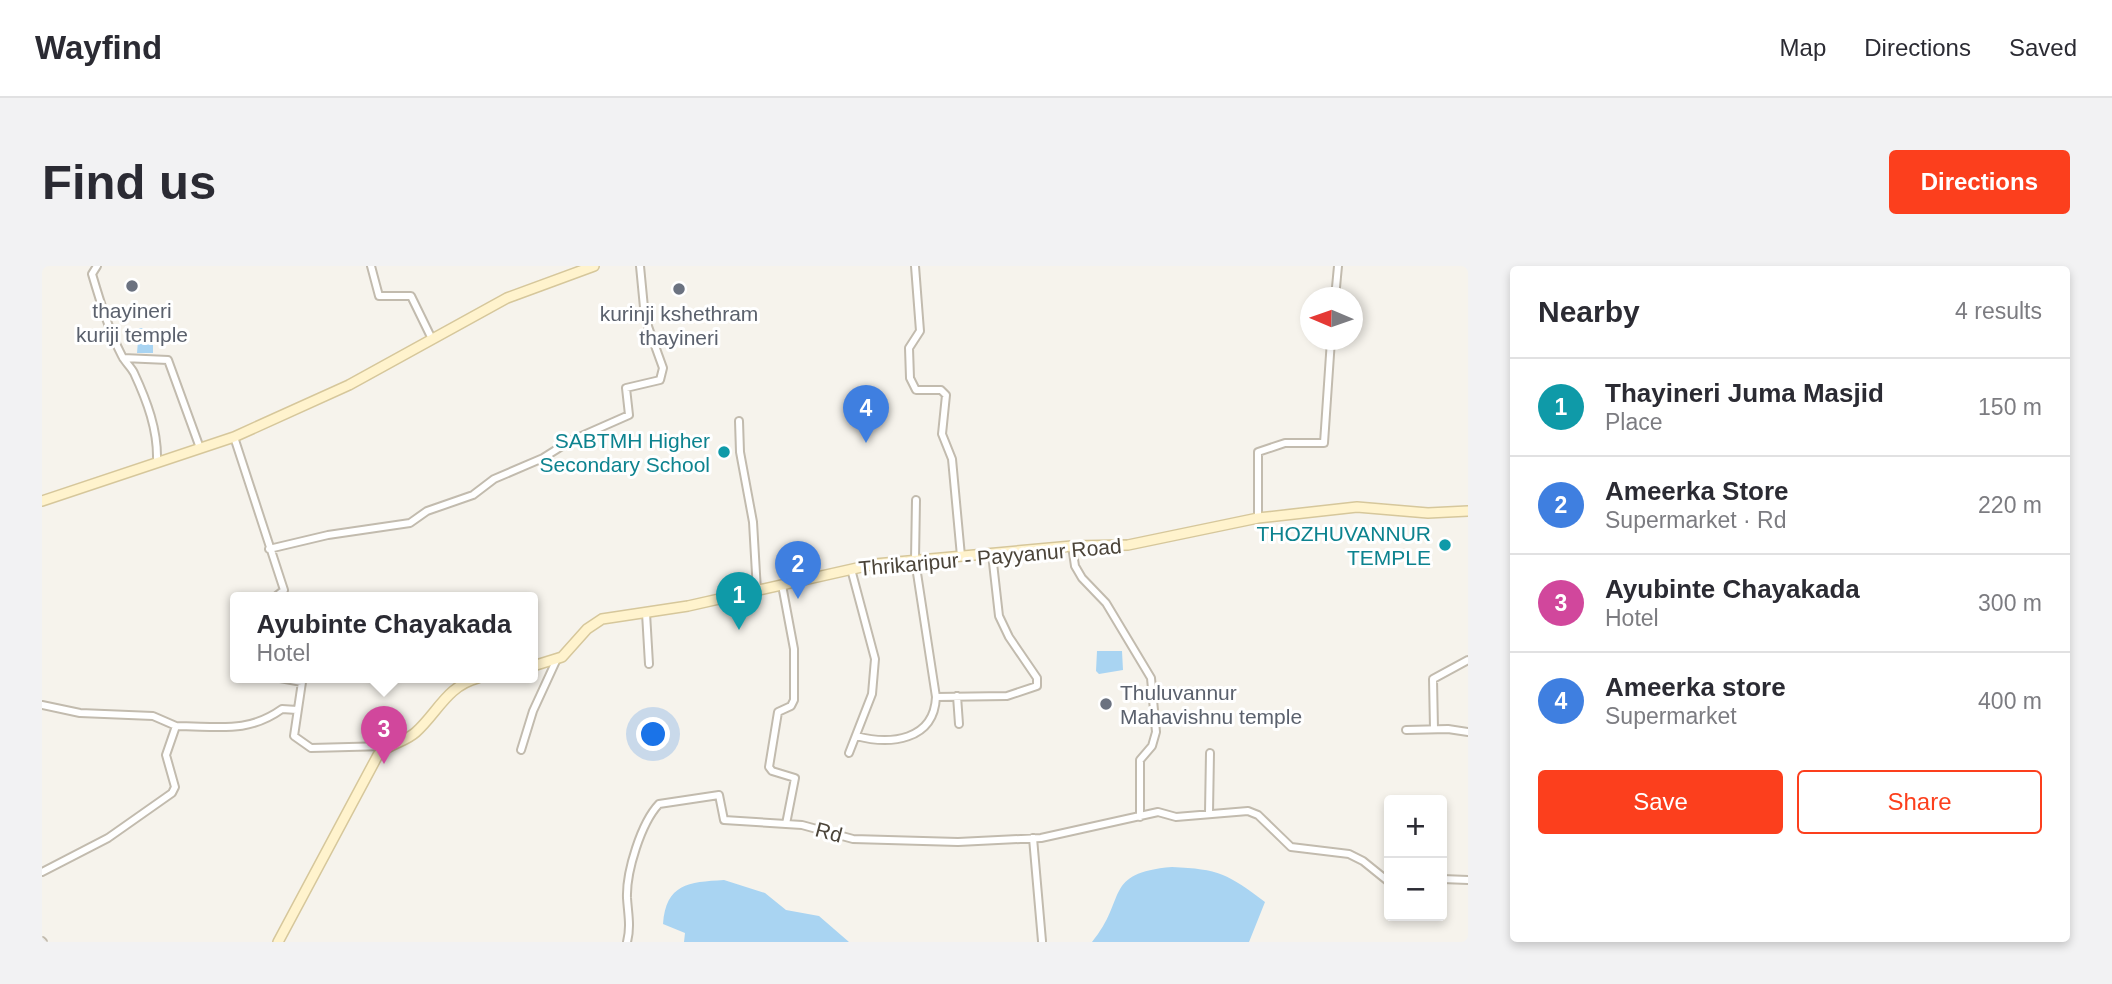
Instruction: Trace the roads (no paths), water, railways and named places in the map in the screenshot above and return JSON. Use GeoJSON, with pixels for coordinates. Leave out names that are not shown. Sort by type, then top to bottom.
{"type":"FeatureCollection","features":[{"type":"Feature","properties":{"kind":"main road"},"geometry":{"type":"LineString","coordinates":[[42,501],[234,437],[349,386],[431,337],[508,298],[594,266]]}},
{"type":"Feature","properties":{"kind":"main road","name":"Thrikaripur - Payyanur Road"},"geometry":{"type":"LineString","coordinates":[[556,661],[594,623],[615,615],[646,613],[851,569],[915,560],[1072,546],[1128,545],[1258,518],[1357,507],[1428,513],[1468,511]]}},
{"type":"Feature","properties":{"kind":"main road"},"geometry":{"type":"LineString","coordinates":[[538,665],[556,661]]}},
{"type":"Feature","properties":{"kind":"main road"},"geometry":{"type":"LineString","coordinates":[[278,942],[378,755],[387,746],[411,736],[460,683]]}},
{"type":"Feature","properties":{"kind":"street"},"geometry":{"type":"LineString","coordinates":[[97,266],[92,275],[123,358],[133,370],[158,437],[157,461]]}},
{"type":"Feature","properties":{"kind":"street"},"geometry":{"type":"LineString","coordinates":[[371,266],[379,296],[411,296],[431,337]]}},
{"type":"Feature","properties":{"kind":"street"},"geometry":{"type":"LineString","coordinates":[[269,549],[328,535],[410,523],[427,511],[472,495],[494,479],[629,415],[626,387],[660,380],[663,368],[645,318],[640,266]]}},
{"type":"Feature","properties":{"kind":"street"},"geometry":{"type":"LineString","coordinates":[[915,266],[920,331],[909,348],[910,378],[916,390],[942,390],[946,395],[942,434],[952,459],[961,556]]}},
{"type":"Feature","properties":{"kind":"street"},"geometry":{"type":"LineString","coordinates":[[1336,287],[1338,266]]}},
{"type":"Feature","properties":{"kind":"street"},"geometry":{"type":"LineString","coordinates":[[1258,518],[1258,452],[1285,443],[1324,443],[1331,350]]}},
{"type":"Feature","properties":{"kind":"street"},"geometry":{"type":"LineString","coordinates":[[123,358],[168,360],[200,448]]}},
{"type":"Feature","properties":{"kind":"street"},"geometry":{"type":"LineString","coordinates":[[739,421],[740,452],[753,522],[757,591]]}},
{"type":"Feature","properties":{"kind":"street"},"geometry":{"type":"LineString","coordinates":[[234,437],[284,590],[282,592]]}},
{"type":"Feature","properties":{"kind":"street"},"geometry":{"type":"LineString","coordinates":[[856,736],[888,742],[909,737],[926,727],[935,708],[936,697],[915,560],[916,500]]}},
{"type":"Feature","properties":{"kind":"street"},"geometry":{"type":"LineString","coordinates":[[1072,546],[1075,566],[1106,603],[1151,678],[1156,732],[1152,746],[1140,760],[1140,817]]}},
{"type":"Feature","properties":{"kind":"street"},"geometry":{"type":"LineString","coordinates":[[936,697],[1006,696],[1037,686],[1038,682],[999,616],[992,554]]}},
{"type":"Feature","properties":{"kind":"street"},"geometry":{"type":"LineString","coordinates":[[849,753],[872,694],[875,659],[851,569]]}},
{"type":"Feature","properties":{"kind":"street","name":"Rd"},"geometry":{"type":"LineString","coordinates":[[782,585],[794,649],[794,700],[791,706],[778,712],[769,767],[772,771],[794,778],[786,824],[803,825],[853,839],[958,842],[1033,838],[1158,812],[1176,817],[1248,811],[1270,825],[1291,847],[1349,854],[1363,860],[1384,878]]}},
{"type":"Feature","properties":{"kind":"street"},"geometry":{"type":"LineString","coordinates":[[646,613],[649,664]]}},
{"type":"Feature","properties":{"kind":"street"},"geometry":{"type":"LineString","coordinates":[[1434,729],[1433,679],[1468,660]]}},
{"type":"Feature","properties":{"kind":"street"},"geometry":{"type":"LineString","coordinates":[[521,750],[533,711],[556,661]]}},
{"type":"Feature","properties":{"kind":"street"},"geometry":{"type":"LineString","coordinates":[[302,683],[294,736],[311,748],[387,746]]}},
{"type":"Feature","properties":{"kind":"street"},"geometry":{"type":"LineString","coordinates":[[957,696],[959,724]]}},
{"type":"Feature","properties":{"kind":"street"},"geometry":{"type":"LineString","coordinates":[[42,705],[80,713],[153,716],[176,726],[250,726],[263,723],[282,709],[297,710]]}},
{"type":"Feature","properties":{"kind":"street"},"geometry":{"type":"LineString","coordinates":[[42,872],[108,838],[172,793],[175,787],[166,755],[176,726]]}},
{"type":"Feature","properties":{"kind":"street"},"geometry":{"type":"LineString","coordinates":[[1406,730],[1468,732]]}},
{"type":"Feature","properties":{"kind":"street"},"geometry":{"type":"LineString","coordinates":[[1209,813],[1210,753]]}},
{"type":"Feature","properties":{"kind":"street"},"geometry":{"type":"LineString","coordinates":[[627,942],[631,921],[627,896],[635,850],[648,819],[659,804],[719,795],[724,820],[786,824]]}},
{"type":"Feature","properties":{"kind":"street"},"geometry":{"type":"LineString","coordinates":[[1033,838],[1042,941]]}},
{"type":"Feature","properties":{"kind":"street"},"geometry":{"type":"LineString","coordinates":[[1447,879],[1468,880]]}},
{"type":"Feature","properties":{"kind":"water"},"geometry":{"type":"Polygon","coordinates":[[[139,328],[146,328],[147,339],[153,341],[153,353],[137,353],[139,328]]]}},
{"type":"Feature","properties":{"kind":"water"},"geometry":{"type":"Polygon","coordinates":[[[1097,651],[1122,651],[1123,670],[1099,674],[1096,671],[1097,651]]]}},
{"type":"Feature","properties":{"kind":"water"},"geometry":{"type":"Polygon","coordinates":[[[1172,867],[1201,869],[1222,875],[1265,902],[1249,942],[1092,942],[1103,927],[1125,882],[1150,870],[1172,867]]]}},
{"type":"Feature","properties":{"kind":"water"},"geometry":{"type":"Polygon","coordinates":[[[724,880],[765,893],[786,910],[819,916],[849,942],[684,942],[685,933],[663,924],[665,911],[674,893],[690,884],[724,880]]]}},
{"type":"Feature","properties":{"kind":"place","name":"thayineri kuriji temple"},"geometry":{"type":"Point","coordinates":[132,286]}},
{"type":"Feature","properties":{"kind":"place","name":"kurinji kshethram thayineri"},"geometry":{"type":"Point","coordinates":[679,289]}},
{"type":"Feature","properties":{"kind":"place","name":"Ameerka store"},"geometry":{"type":"Point","coordinates":[866,443]}},
{"type":"Feature","properties":{"kind":"place","name":"SABTMH Higher Secondary School"},"geometry":{"type":"Point","coordinates":[724,452]}},
{"type":"Feature","properties":{"kind":"place","name":"THOZHUVANNUR TEMPLE"},"geometry":{"type":"Point","coordinates":[1445,545]}},
{"type":"Feature","properties":{"kind":"place","name":"Ameerka Store"},"geometry":{"type":"Point","coordinates":[798,599]}},
{"type":"Feature","properties":{"kind":"place","name":"Thayineri Juma Masjid"},"geometry":{"type":"Point","coordinates":[739,630]}},
{"type":"Feature","properties":{"kind":"place","name":"Thuluvannur Mahavishnu temple"},"geometry":{"type":"Point","coordinates":[1106,704]}},
{"type":"Feature","properties":{"kind":"place","name":"Ayubinte Chayakada"},"geometry":{"type":"Point","coordinates":[384,764]}}]}
